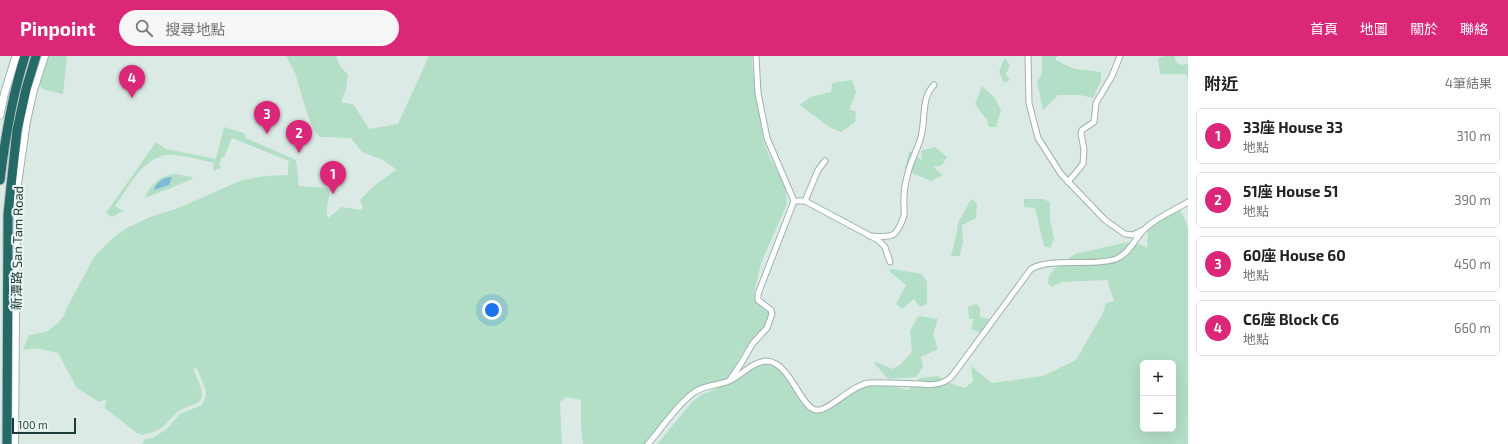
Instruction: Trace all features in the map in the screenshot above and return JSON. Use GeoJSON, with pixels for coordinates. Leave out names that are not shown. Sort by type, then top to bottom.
{"type":"FeatureCollection","features":[{"type":"Feature","properties":{"kind":"highway"},"geometry":{"type":"LineString","coordinates":[[0,180],[4,142],[25,56]]}},
{"type":"Feature","properties":{"kind":"highway"},"geometry":{"type":"LineString","coordinates":[[7,444],[8,214],[17,130],[26,89],[36,56]]}},
{"type":"Feature","properties":{"kind":"main road"},"geometry":{"type":"LineString","coordinates":[[0,115],[4,95],[16,56]]}},
{"type":"Feature","properties":{"kind":"street","name":"新潭路 San Tam Road"},"geometry":{"type":"LineString","coordinates":[[15,444],[17,191],[26,124],[34,90],[45,56]]}},
{"type":"Feature","properties":{"kind":"street"},"geometry":{"type":"LineString","coordinates":[[730,380],[753,343],[766,328],[772,314],[771,310],[758,300],[758,294],[794,200],[767,138],[758,93],[756,56]]}},
{"type":"Feature","properties":{"kind":"street"},"geometry":{"type":"LineString","coordinates":[[1028,56],[1029,103],[1038,138],[1060,174],[1094,207],[1105,220],[1125,234],[1133,235],[1143,230]]}},
{"type":"Feature","properties":{"kind":"street"},"geometry":{"type":"LineString","coordinates":[[1068,182],[1083,164],[1084,150],[1081,133],[1082,130],[1094,122],[1096,103],[1112,76],[1120,56]]}},
{"type":"Feature","properties":{"kind":"street"},"geometry":{"type":"LineString","coordinates":[[870,236],[892,235],[896,233],[904,215],[904,196],[908,172],[922,134],[925,107],[930,89],[934,85]]}},
{"type":"Feature","properties":{"kind":"street"},"geometry":{"type":"LineString","coordinates":[[805,201],[818,170],[825,161]]}},
{"type":"Feature","properties":{"kind":"street"},"geometry":{"type":"LineString","coordinates":[[794,200],[805,201],[878,240],[885,247],[890,262]]}},
{"type":"Feature","properties":{"kind":"street"},"geometry":{"type":"LineString","coordinates":[[648,444],[691,394],[699,389],[730,380],[759,363],[771,362],[786,372],[808,406],[816,410],[823,409],[863,384],[942,383],[948,380],[955,372],[1031,270],[1043,265],[1117,259],[1127,251],[1143,230],[1149,225],[1188,202]]}},
{"type":"Feature","properties":{"kind":"green space"},"geometry":{"type":"Polygon","coordinates":[[[48,56],[67,56],[63,94],[44,90],[40,86],[40,81],[48,56]]]}},
{"type":"Feature","properties":{"kind":"green space"},"geometry":{"type":"Polygon","coordinates":[[[286,56],[336,56],[340,66],[348,75],[346,90],[341,102],[354,105],[369,129],[398,124],[429,56],[752,56],[752,65],[764,142],[770,158],[785,185],[787,204],[761,263],[754,294],[756,301],[769,311],[769,318],[751,351],[745,349],[728,378],[695,389],[646,444],[583,444],[581,427],[581,400],[567,397],[560,402],[562,444],[142,444],[145,439],[152,438],[167,429],[180,414],[202,405],[206,396],[206,391],[197,368],[193,369],[202,394],[199,402],[178,411],[164,426],[156,431],[142,435],[137,433],[105,408],[106,399],[99,402],[77,388],[58,353],[35,348],[23,350],[29,335],[46,332],[57,324],[63,317],[94,257],[115,236],[127,228],[150,217],[176,209],[242,180],[266,176],[288,175],[289,161],[232,138],[224,157],[222,156],[219,166],[223,167],[213,171],[214,163],[189,157],[174,155],[155,159],[146,165],[132,181],[115,206],[123,211],[112,217],[106,213],[156,142],[166,149],[216,159],[224,127],[244,133],[246,138],[296,160],[299,186],[327,188],[329,192],[327,211],[328,218],[342,207],[360,210],[363,208],[360,200],[374,186],[396,169],[383,160],[362,152],[351,138],[321,137],[317,134],[309,118],[295,73],[286,56]]]}},
{"type":"Feature","properties":{"kind":"green space"},"geometry":{"type":"Polygon","coordinates":[[[1042,56],[1057,56],[1055,60],[1075,69],[1101,72],[1101,81],[1093,98],[1080,95],[1058,95],[1043,110],[1037,82],[1042,73],[1042,56]]]}},
{"type":"Feature","properties":{"kind":"green space"},"geometry":{"type":"Polygon","coordinates":[[[1164,56],[1174,56],[1177,63],[1183,65],[1188,63],[1188,79],[1186,74],[1160,74],[1158,58],[1164,56]]]}},
{"type":"Feature","properties":{"kind":"green space"},"geometry":{"type":"Polygon","coordinates":[[[1005,57],[1010,66],[1006,74],[1010,80],[1004,83],[999,72],[1005,57]]]}},
{"type":"Feature","properties":{"kind":"green space"},"geometry":{"type":"Polygon","coordinates":[[[852,80],[856,92],[849,110],[856,111],[855,122],[841,132],[829,127],[800,105],[810,97],[831,92],[832,83],[852,80]]]}},
{"type":"Feature","properties":{"kind":"green space"},"geometry":{"type":"Polygon","coordinates":[[[982,86],[994,97],[1001,110],[996,127],[989,127],[987,120],[975,104],[982,86]]]}},
{"type":"Feature","properties":{"kind":"green space"},"geometry":{"type":"Polygon","coordinates":[[[935,147],[947,157],[942,165],[933,167],[943,175],[931,181],[905,170],[909,151],[922,160],[921,151],[935,147]]]}},
{"type":"Feature","properties":{"kind":"green space"},"geometry":{"type":"Polygon","coordinates":[[[175,174],[192,177],[193,179],[145,198],[149,189],[156,182],[165,176],[175,174]]]}},
{"type":"Feature","properties":{"kind":"green space"},"geometry":{"type":"Polygon","coordinates":[[[971,199],[977,203],[976,218],[962,225],[963,242],[960,256],[951,256],[958,223],[971,199]]]}},
{"type":"Feature","properties":{"kind":"green space"},"geometry":{"type":"Polygon","coordinates":[[[1024,199],[1042,199],[1050,202],[1050,219],[1054,239],[1050,248],[1044,246],[1035,208],[1024,207],[1024,199]]]}},
{"type":"Feature","properties":{"kind":"green space"},"geometry":{"type":"Polygon","coordinates":[[[1180,209],[1188,227],[1188,444],[657,444],[693,401],[701,395],[745,376],[752,365],[764,359],[767,365],[778,367],[788,379],[807,408],[822,411],[845,396],[869,385],[878,384],[895,386],[908,390],[920,378],[938,376],[952,384],[965,388],[973,381],[971,366],[992,383],[1043,376],[1076,360],[1103,313],[1106,303],[1114,301],[1107,280],[1062,282],[1051,287],[1048,283],[1049,276],[1054,269],[1075,254],[1128,242],[1145,246],[1147,250],[1148,230],[1150,227],[1180,209]]]}},
{"type":"Feature","properties":{"kind":"green space"},"geometry":{"type":"Polygon","coordinates":[[[892,269],[922,274],[927,282],[927,304],[920,307],[914,299],[902,309],[896,304],[906,285],[889,271],[892,269]]]}},
{"type":"Feature","properties":{"kind":"green space"},"geometry":{"type":"Polygon","coordinates":[[[976,304],[980,307],[980,317],[989,319],[981,333],[971,329],[974,319],[969,319],[968,307],[976,304]]]}},
{"type":"Feature","properties":{"kind":"green space"},"geometry":{"type":"Polygon","coordinates":[[[918,316],[938,319],[933,334],[938,349],[921,357],[923,367],[916,377],[888,379],[874,363],[876,362],[892,369],[900,365],[912,352],[910,331],[918,316]]]}},
{"type":"Feature","properties":{"kind":"water"},"geometry":{"type":"Polygon","coordinates":[[[172,177],[169,185],[154,190],[161,180],[172,177]]]}},
{"type":"Feature","properties":{"kind":"place","name":"C6座 Block C6"},"geometry":{"type":"Point","coordinates":[132,98]}},
{"type":"Feature","properties":{"kind":"place","name":"60座 House 60"},"geometry":{"type":"Point","coordinates":[267,134]}},
{"type":"Feature","properties":{"kind":"place","name":"51座 House 51"},"geometry":{"type":"Point","coordinates":[299,153]}},
{"type":"Feature","properties":{"kind":"place","name":"33座 House 33"},"geometry":{"type":"Point","coordinates":[333,194]}}]}
